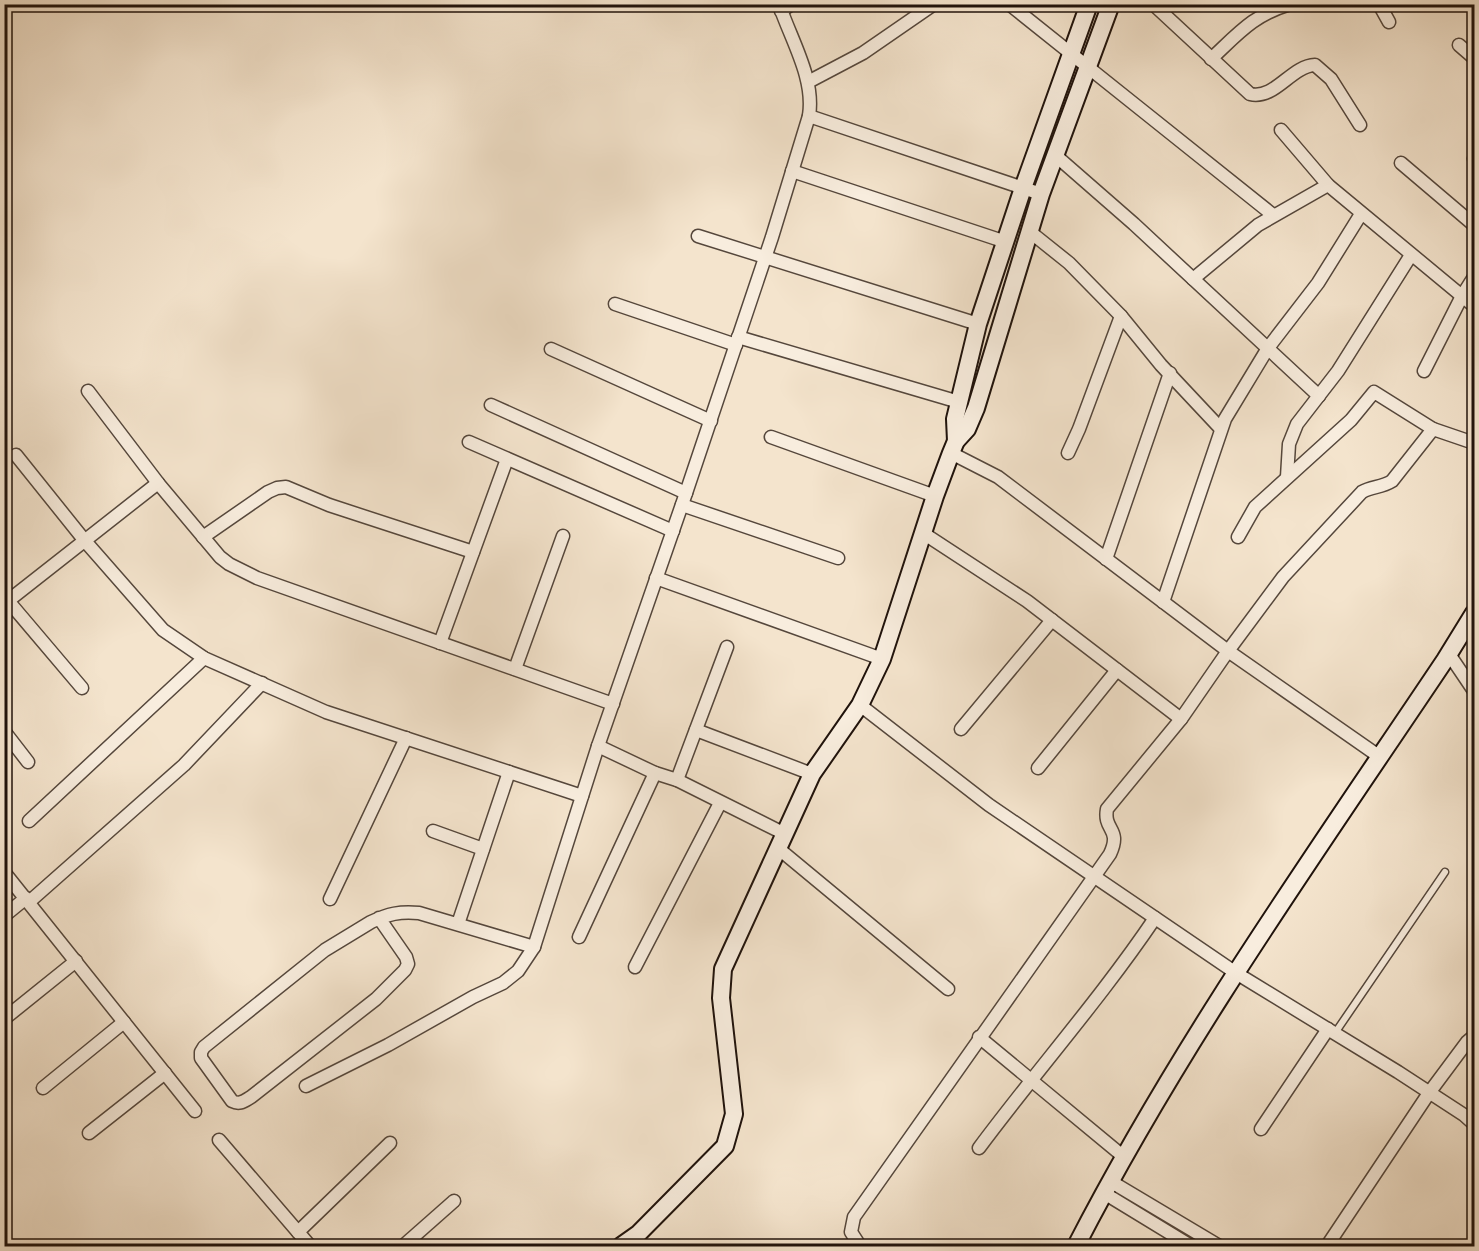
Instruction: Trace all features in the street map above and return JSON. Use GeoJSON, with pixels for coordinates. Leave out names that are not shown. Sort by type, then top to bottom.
{"type":"FeatureCollection","features":[{"type":"Feature","properties":{"kind":"street"},"geometry":{"type":"LineString","coordinates":[[1009,4],[1273,215]]}},
{"type":"Feature","properties":{"kind":"street"},"geometry":{"type":"LineString","coordinates":[[621,1246],[638,1234],[725,1146],[734,1114],[721,998],[723,969],[812,774],[860,705],[882,658],[953,447],[955,419],[978,324],[1023,188],[1089,4]]}},
{"type":"Feature","properties":{"kind":"street"},"geometry":{"type":"LineString","coordinates":[[953,447],[967,429],[976,408],[1041,195],[1111,4]]}},
{"type":"Feature","properties":{"kind":"street"},"geometry":{"type":"LineString","coordinates":[[1153,4],[1244,90],[1258,96],[1303,69],[1315,65],[1331,79],[1360,125]]}},
{"type":"Feature","properties":{"kind":"street"},"geometry":{"type":"LineString","coordinates":[[1211,59],[1268,7],[1290,4]]}},
{"type":"Feature","properties":{"kind":"street"},"geometry":{"type":"LineString","coordinates":[[1379,4],[1389,22]]}},
{"type":"Feature","properties":{"kind":"street"},"geometry":{"type":"LineString","coordinates":[[808,82],[863,53],[931,5]]}},
{"type":"Feature","properties":{"kind":"street"},"geometry":{"type":"LineString","coordinates":[[306,1086],[503,983],[518,971],[534,947],[598,746],[765,258],[809,116],[811,103],[808,82],[784,7]]}},
{"type":"Feature","properties":{"kind":"street"},"geometry":{"type":"LineString","coordinates":[[1459,45],[1474,58]]}},
{"type":"Feature","properties":{"kind":"street"},"geometry":{"type":"LineString","coordinates":[[809,116],[1041,195]]}},
{"type":"Feature","properties":{"kind":"street"},"geometry":{"type":"LineString","coordinates":[[1281,130],[1328,185],[1474,306]]}},
{"type":"Feature","properties":{"kind":"street"},"geometry":{"type":"LineString","coordinates":[[1055,155],[1319,396]]}},
{"type":"Feature","properties":{"kind":"street"},"geometry":{"type":"LineString","coordinates":[[1401,163],[1474,225]]}},
{"type":"Feature","properties":{"kind":"street"},"geometry":{"type":"LineString","coordinates":[[792,171],[1006,242]]}},
{"type":"Feature","properties":{"kind":"street"},"geometry":{"type":"LineString","coordinates":[[1193,279],[1273,215],[1328,185]]}},
{"type":"Feature","properties":{"kind":"street"},"geometry":{"type":"LineString","coordinates":[[1164,602],[1221,429],[1268,348],[1318,283],[1361,214]]}},
{"type":"Feature","properties":{"kind":"street"},"geometry":{"type":"LineString","coordinates":[[1029,231],[1069,263],[1121,316],[1221,429]]}},
{"type":"Feature","properties":{"kind":"street"},"geometry":{"type":"LineString","coordinates":[[698,236],[978,324]]}},
{"type":"Feature","properties":{"kind":"street"},"geometry":{"type":"LineString","coordinates":[[1287,477],[1289,444],[1297,424],[1338,371],[1411,255]]}},
{"type":"Feature","properties":{"kind":"street"},"geometry":{"type":"LineString","coordinates":[[1424,371],[1474,277]]}},
{"type":"Feature","properties":{"kind":"street"},"geometry":{"type":"LineString","coordinates":[[615,304],[737,341],[959,402]]}},
{"type":"Feature","properties":{"kind":"street"},"geometry":{"type":"LineString","coordinates":[[1068,453],[1121,316]]}},
{"type":"Feature","properties":{"kind":"street"},"geometry":{"type":"LineString","coordinates":[[551,349],[711,420]]}},
{"type":"Feature","properties":{"kind":"street"},"geometry":{"type":"LineString","coordinates":[[1106,558],[1170,373]]}},
{"type":"Feature","properties":{"kind":"street"},"geometry":{"type":"LineString","coordinates":[[88,391],[158,483],[220,557],[229,564],[257,578],[613,704]]}},
{"type":"Feature","properties":{"kind":"street"},"geometry":{"type":"LineString","coordinates":[[1238,537],[1255,507],[1351,420],[1374,392],[1433,429],[1474,444]]}},
{"type":"Feature","properties":{"kind":"street"},"geometry":{"type":"LineString","coordinates":[[490,405],[686,493]]}},
{"type":"Feature","properties":{"kind":"street"},"geometry":{"type":"LineString","coordinates":[[860,1246],[851,1232],[854,1217],[1110,854],[1115,837],[1105,817],[1107,809],[1181,719],[1283,577],[1343,510],[1366,490],[1379,488],[1392,481],[1433,429]]}},
{"type":"Feature","properties":{"kind":"street"},"geometry":{"type":"LineString","coordinates":[[771,437],[935,496]]}},
{"type":"Feature","properties":{"kind":"street"},"geometry":{"type":"LineString","coordinates":[[469,442],[673,531]]}},
{"type":"Feature","properties":{"kind":"street"},"geometry":{"type":"LineString","coordinates":[[953,447],[998,477],[1228,651],[1380,757]]}},
{"type":"Feature","properties":{"kind":"street"},"geometry":{"type":"LineString","coordinates":[[16,455],[85,541],[163,630],[204,658],[326,712],[582,796]]}},
{"type":"Feature","properties":{"kind":"street"},"geometry":{"type":"LineString","coordinates":[[440,643],[507,459]]}},
{"type":"Feature","properties":{"kind":"street"},"geometry":{"type":"LineString","coordinates":[[82,688],[6,600],[158,483]]}},
{"type":"Feature","properties":{"kind":"street"},"geometry":{"type":"LineString","coordinates":[[203,537],[268,492],[286,487],[330,505],[473,552]]}},
{"type":"Feature","properties":{"kind":"street"},"geometry":{"type":"LineString","coordinates":[[682,506],[838,558]]}},
{"type":"Feature","properties":{"kind":"street"},"geometry":{"type":"LineString","coordinates":[[923,533],[1027,601],[1181,719]]}},
{"type":"Feature","properties":{"kind":"street"},"geometry":{"type":"LineString","coordinates":[[515,669],[563,536]]}},
{"type":"Feature","properties":{"kind":"street"},"geometry":{"type":"LineString","coordinates":[[656,578],[882,658]]}},
{"type":"Feature","properties":{"kind":"street"},"geometry":{"type":"LineString","coordinates":[[1076,1246],[1124,1157],[1236,973],[1474,613]]}},
{"type":"Feature","properties":{"kind":"street"},"geometry":{"type":"LineString","coordinates":[[962,729],[1052,620]]}},
{"type":"Feature","properties":{"kind":"street"},"geometry":{"type":"LineString","coordinates":[[677,780],[727,647]]}},
{"type":"Feature","properties":{"kind":"street"},"geometry":{"type":"LineString","coordinates":[[1449,654],[1474,692]]}},
{"type":"Feature","properties":{"kind":"street"},"geometry":{"type":"LineString","coordinates":[[28,821],[204,658]]}},
{"type":"Feature","properties":{"kind":"street"},"geometry":{"type":"LineString","coordinates":[[1038,768],[1117,670]]}},
{"type":"Feature","properties":{"kind":"street"},"geometry":{"type":"LineString","coordinates":[[4,916],[28,900],[184,765],[262,683]]}},
{"type":"Feature","properties":{"kind":"street"},"geometry":{"type":"LineString","coordinates":[[860,705],[989,805],[1093,876],[1236,973],[1429,1093],[1474,1124]]}},
{"type":"Feature","properties":{"kind":"street"},"geometry":{"type":"LineString","coordinates":[[696,730],[812,774]]}},
{"type":"Feature","properties":{"kind":"street"},"geometry":{"type":"LineString","coordinates":[[4,731],[27,762]]}},
{"type":"Feature","properties":{"kind":"street"},"geometry":{"type":"LineString","coordinates":[[330,899],[406,738]]}},
{"type":"Feature","properties":{"kind":"street"},"geometry":{"type":"LineString","coordinates":[[598,746],[655,773],[677,780],[782,841],[948,988]]}},
{"type":"Feature","properties":{"kind":"street"},"geometry":{"type":"LineString","coordinates":[[458,924],[509,772]]}},
{"type":"Feature","properties":{"kind":"street"},"geometry":{"type":"LineString","coordinates":[[579,937],[655,773]]}},
{"type":"Feature","properties":{"kind":"street"},"geometry":{"type":"LineString","coordinates":[[635,967],[720,803]]}},
{"type":"Feature","properties":{"kind":"street"},"geometry":{"type":"LineString","coordinates":[[433,831],[483,849]]}},
{"type":"Feature","properties":{"kind":"street"},"geometry":{"type":"LineString","coordinates":[[4,872],[195,1111]]}},
{"type":"Feature","properties":{"kind":"street"},"geometry":{"type":"LineString","coordinates":[[379,918],[406,957],[408,964],[405,970],[376,999],[251,1097],[237,1104],[232,1101],[201,1058],[204,1047],[325,950],[379,918],[391,913],[419,913],[534,947]]}},
{"type":"Feature","properties":{"kind":"street"},"geometry":{"type":"LineString","coordinates":[[980,1148],[1031,1080],[1125,963],[1155,918]]}},
{"type":"Feature","properties":{"kind":"street"},"geometry":{"type":"LineString","coordinates":[[4,1019],[76,961]]}},
{"type":"Feature","properties":{"kind":"street"},"geometry":{"type":"LineString","coordinates":[[44,1088],[124,1022]]}},
{"type":"Feature","properties":{"kind":"street"},"geometry":{"type":"LineString","coordinates":[[1261,1129],[1331,1031]]}},
{"type":"Feature","properties":{"kind":"street"},"geometry":{"type":"LineString","coordinates":[[1327,1246],[1429,1093],[1474,1036]]}},
{"type":"Feature","properties":{"kind":"street"},"geometry":{"type":"LineString","coordinates":[[980,1037],[1124,1157]]}},
{"type":"Feature","properties":{"kind":"street"},"geometry":{"type":"LineString","coordinates":[[89,1133],[165,1073]]}},
{"type":"Feature","properties":{"kind":"street"},"geometry":{"type":"LineString","coordinates":[[219,1140],[310,1246]]}},
{"type":"Feature","properties":{"kind":"street"},"geometry":{"type":"LineString","coordinates":[[298,1232],[390,1143]]}},
{"type":"Feature","properties":{"kind":"street"},"geometry":{"type":"LineString","coordinates":[[1107,1187],[1212,1245]]}},
{"type":"Feature","properties":{"kind":"street"},"geometry":{"type":"LineString","coordinates":[[1107,1187],[1191,1246]]}},
{"type":"Feature","properties":{"kind":"street"},"geometry":{"type":"LineString","coordinates":[[403,1246],[454,1201]]}},
{"type":"Feature","properties":{"kind":"lane"},"geometry":{"type":"LineString","coordinates":[[1331,1031],[1445,872]]}}]}
